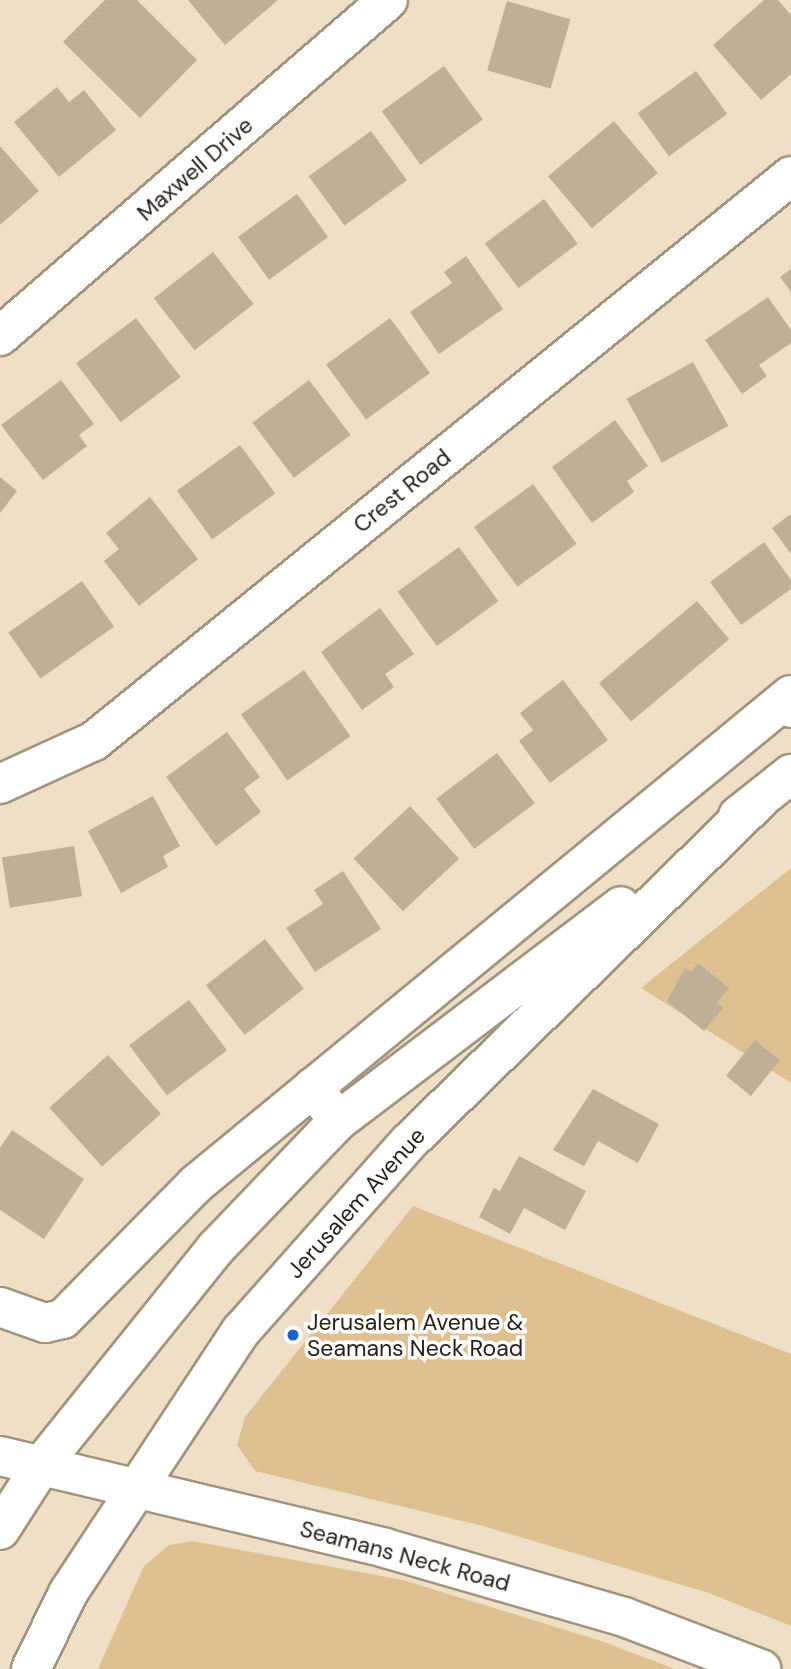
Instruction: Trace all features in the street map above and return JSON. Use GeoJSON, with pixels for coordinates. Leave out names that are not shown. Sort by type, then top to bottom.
{"type":"FeatureCollection","features":[{"type":"Feature","properties":{"kind":"main road","name":"Maxwell Drive"},"geometry":{"type":"LineString","coordinates":[[0,336],[388,0]]}},
{"type":"Feature","properties":{"kind":"main road","name":"Crest Road"},"geometry":{"type":"LineString","coordinates":[[0,784],[94,741],[791,176]]}},
{"type":"Feature","properties":{"kind":"main road"},"geometry":{"type":"LineString","coordinates":[[0,1307],[45,1323],[62,1319],[196,1184],[789,701]]}},
{"type":"Feature","properties":{"kind":"main road","name":"Jerusalem Avenue"},"geometry":{"type":"LineString","coordinates":[[0,1530],[43,1463],[216,1248],[338,1122],[791,775]]}},
{"type":"Feature","properties":{"kind":"main road","name":"Jerusalem Avenue"},"geometry":{"type":"LineString","coordinates":[[31,1669],[68,1592],[241,1331],[409,1142],[759,800]]}},
{"type":"Feature","properties":{"kind":"main road"},"geometry":{"type":"LineString","coordinates":[[313,1087],[338,1122]]}},
{"type":"Feature","properties":{"kind":"main road","name":"Seamans Neck Road"},"geometry":{"type":"LineString","coordinates":[[0,1456],[43,1463],[385,1548],[624,1617],[761,1669]]}},
{"type":"Feature","properties":{"kind":"shaded area"},"geometry":{"type":"Polygon","coordinates":[[[791,868],[791,1083],[641,988],[791,868]]]}},
{"type":"Feature","properties":{"kind":"shaded area"},"geometry":{"type":"Polygon","coordinates":[[[413,1206],[791,1354],[791,1626],[709,1593],[483,1526],[255,1471],[237,1445],[245,1417],[413,1206]]]}},
{"type":"Feature","properties":{"kind":"shaded area"},"geometry":{"type":"Polygon","coordinates":[[[192,1541],[403,1580],[601,1641],[675,1669],[98,1669],[144,1566],[169,1545],[192,1541]]]}},
{"type":"Feature","properties":{"kind":"building"},"geometry":{"type":"Polygon","coordinates":[[[105,0],[137,0],[197,60],[140,118],[63,42],[105,0]]]}},
{"type":"Feature","properties":{"kind":"building"},"geometry":{"type":"Polygon","coordinates":[[[188,0],[278,0],[225,45],[188,0]]]}},
{"type":"Feature","properties":{"kind":"building"},"geometry":{"type":"Polygon","coordinates":[[[764,0],[778,0],[791,15],[791,74],[761,100],[713,45],[764,0]]]}},
{"type":"Feature","properties":{"kind":"building"},"geometry":{"type":"Polygon","coordinates":[[[507,1],[570,19],[551,88],[487,70],[507,1]]]}},
{"type":"Feature","properties":{"kind":"building"},"geometry":{"type":"Polygon","coordinates":[[[444,66],[483,119],[420,165],[382,111],[444,66]]]}},
{"type":"Feature","properties":{"kind":"building"},"geometry":{"type":"Polygon","coordinates":[[[696,71],[727,114],[669,156],[638,113],[696,71]]]}},
{"type":"Feature","properties":{"kind":"building"},"geometry":{"type":"Polygon","coordinates":[[[57,87],[69,102],[84,90],[116,130],[59,177],[14,122],[57,87]]]}},
{"type":"Feature","properties":{"kind":"building"},"geometry":{"type":"Polygon","coordinates":[[[614,121],[658,173],[592,228],[548,176],[614,121]]]}},
{"type":"Feature","properties":{"kind":"building"},"geometry":{"type":"Polygon","coordinates":[[[371,131],[407,180],[345,226],[309,176],[371,131]]]}},
{"type":"Feature","properties":{"kind":"building"},"geometry":{"type":"Polygon","coordinates":[[[0,146],[39,191],[0,225],[0,146]]]}},
{"type":"Feature","properties":{"kind":"building"},"geometry":{"type":"Polygon","coordinates":[[[297,194],[328,237],[269,280],[238,237],[297,194]]]}},
{"type":"Feature","properties":{"kind":"building"},"geometry":{"type":"Polygon","coordinates":[[[544,199],[578,244],[519,288],[485,244],[544,199]]]}},
{"type":"Feature","properties":{"kind":"building"},"geometry":{"type":"Polygon","coordinates":[[[213,252],[254,304],[195,350],[154,298],[213,252]]]}},
{"type":"Feature","properties":{"kind":"building"},"geometry":{"type":"Polygon","coordinates":[[[466,256],[503,309],[439,354],[410,312],[452,283],[444,272],[466,256]]]}},
{"type":"Feature","properties":{"kind":"building"},"geometry":{"type":"Polygon","coordinates":[[[791,269],[791,292],[780,277],[791,269]]]}},
{"type":"Feature","properties":{"kind":"building"},"geometry":{"type":"Polygon","coordinates":[[[768,297],[791,330],[791,343],[759,365],[767,376],[742,394],[705,340],[768,297]]]}},
{"type":"Feature","properties":{"kind":"building"},"geometry":{"type":"Polygon","coordinates":[[[136,318],[181,377],[121,422],[76,363],[136,318]]]}},
{"type":"Feature","properties":{"kind":"building"},"geometry":{"type":"Polygon","coordinates":[[[390,318],[430,373],[366,419],[326,364],[390,318]]]}},
{"type":"Feature","properties":{"kind":"building"},"geometry":{"type":"Polygon","coordinates":[[[693,362],[728,426],[662,463],[627,399],[693,362]]]}},
{"type":"Feature","properties":{"kind":"building"},"geometry":{"type":"Polygon","coordinates":[[[61,380],[94,424],[79,435],[87,446],[43,480],[1,425],[61,380]]]}},
{"type":"Feature","properties":{"kind":"building"},"geometry":{"type":"Polygon","coordinates":[[[309,380],[351,435],[294,478],[252,423],[309,380]]]}},
{"type":"Feature","properties":{"kind":"building"},"geometry":{"type":"Polygon","coordinates":[[[615,420],[648,466],[627,481],[634,492],[592,523],[552,467],[615,420]]]}},
{"type":"Feature","properties":{"kind":"building"},"geometry":{"type":"Polygon","coordinates":[[[240,445],[275,494],[212,539],[177,491],[240,445]]]}},
{"type":"Feature","properties":{"kind":"building"},"geometry":{"type":"Polygon","coordinates":[[[0,477],[17,491],[0,513],[0,477]]]}},
{"type":"Feature","properties":{"kind":"building"},"geometry":{"type":"Polygon","coordinates":[[[533,484],[576,544],[517,587],[474,527],[533,484]]]}},
{"type":"Feature","properties":{"kind":"building"},"geometry":{"type":"Polygon","coordinates":[[[150,497],[198,559],[139,606],[104,561],[119,549],[106,533],[150,497]]]}},
{"type":"Feature","properties":{"kind":"building"},"geometry":{"type":"Polygon","coordinates":[[[791,514],[791,554],[772,528],[791,514]]]}},
{"type":"Feature","properties":{"kind":"building"},"geometry":{"type":"Polygon","coordinates":[[[764,542],[791,580],[791,589],[741,625],[710,582],[764,542]]]}},
{"type":"Feature","properties":{"kind":"building"},"geometry":{"type":"Polygon","coordinates":[[[459,547],[498,601],[437,646],[398,592],[459,547]]]}},
{"type":"Feature","properties":{"kind":"building"},"geometry":{"type":"Polygon","coordinates":[[[82,581],[114,627],[40,678],[8,633],[82,581]]]}},
{"type":"Feature","properties":{"kind":"building"},"geometry":{"type":"Polygon","coordinates":[[[697,601],[729,639],[631,722],[599,683],[697,601]]]}},
{"type":"Feature","properties":{"kind":"building"},"geometry":{"type":"Polygon","coordinates":[[[380,608],[414,654],[385,674],[394,687],[362,710],[321,652],[380,608]]]}},
{"type":"Feature","properties":{"kind":"building"},"geometry":{"type":"Polygon","coordinates":[[[304,670],[350,736],[287,781],[241,714],[304,670]]]}},
{"type":"Feature","properties":{"kind":"building"},"geometry":{"type":"Polygon","coordinates":[[[563,680],[608,740],[550,783],[519,741],[533,730],[520,713],[563,680]]]}},
{"type":"Feature","properties":{"kind":"building"},"geometry":{"type":"Polygon","coordinates":[[[227,732],[260,777],[244,789],[261,812],[216,846],[166,777],[227,732]]]}},
{"type":"Feature","properties":{"kind":"building"},"geometry":{"type":"Polygon","coordinates":[[[497,753],[535,803],[474,849],[436,799],[497,753]]]}},
{"type":"Feature","properties":{"kind":"building"},"geometry":{"type":"Polygon","coordinates":[[[153,796],[180,846],[163,856],[168,867],[121,893],[88,831],[153,796]]]}},
{"type":"Feature","properties":{"kind":"building"},"geometry":{"type":"Polygon","coordinates":[[[410,806],[459,859],[403,911],[354,859],[410,806]]]}},
{"type":"Feature","properties":{"kind":"building"},"geometry":{"type":"Polygon","coordinates":[[[74,846],[82,896],[10,908],[2,857],[74,846]]]}},
{"type":"Feature","properties":{"kind":"building"},"geometry":{"type":"Polygon","coordinates":[[[343,871],[381,929],[315,972],[286,928],[323,904],[314,890],[343,871]]]}},
{"type":"Feature","properties":{"kind":"building"},"geometry":{"type":"Polygon","coordinates":[[[265,939],[304,989],[245,1035],[206,985],[265,939]]]}},
{"type":"Feature","properties":{"kind":"building"},"geometry":{"type":"Polygon","coordinates":[[[698,963],[729,988],[717,1003],[723,1008],[704,1031],[667,1001],[685,968],[691,972],[698,963]]]}},
{"type":"Feature","properties":{"kind":"building"},"geometry":{"type":"Polygon","coordinates":[[[189,1000],[227,1050],[167,1095],[129,1045],[189,1000]]]}},
{"type":"Feature","properties":{"kind":"building"},"geometry":{"type":"Polygon","coordinates":[[[755,1040],[780,1060],[751,1096],[726,1076],[755,1040]]]}},
{"type":"Feature","properties":{"kind":"building"},"geometry":{"type":"Polygon","coordinates":[[[108,1055],[161,1114],[102,1167],[49,1108],[108,1055]]]}},
{"type":"Feature","properties":{"kind":"building"},"geometry":{"type":"Polygon","coordinates":[[[593,1089],[659,1124],[638,1163],[598,1141],[584,1166],[553,1150],[593,1089]]]}},
{"type":"Feature","properties":{"kind":"building"},"geometry":{"type":"Polygon","coordinates":[[[12,1130],[84,1179],[44,1239],[0,1210],[0,1148],[12,1130]]]}},
{"type":"Feature","properties":{"kind":"building"},"geometry":{"type":"Polygon","coordinates":[[[519,1156],[586,1191],[565,1230],[524,1208],[510,1234],[479,1217],[494,1188],[500,1191],[519,1156]]]}},
{"type":"Feature","properties":{"kind":"place","name":"Jerusalem Avenue & Seamans Neck Road"},"geometry":{"type":"Point","coordinates":[293,1335]}}]}
